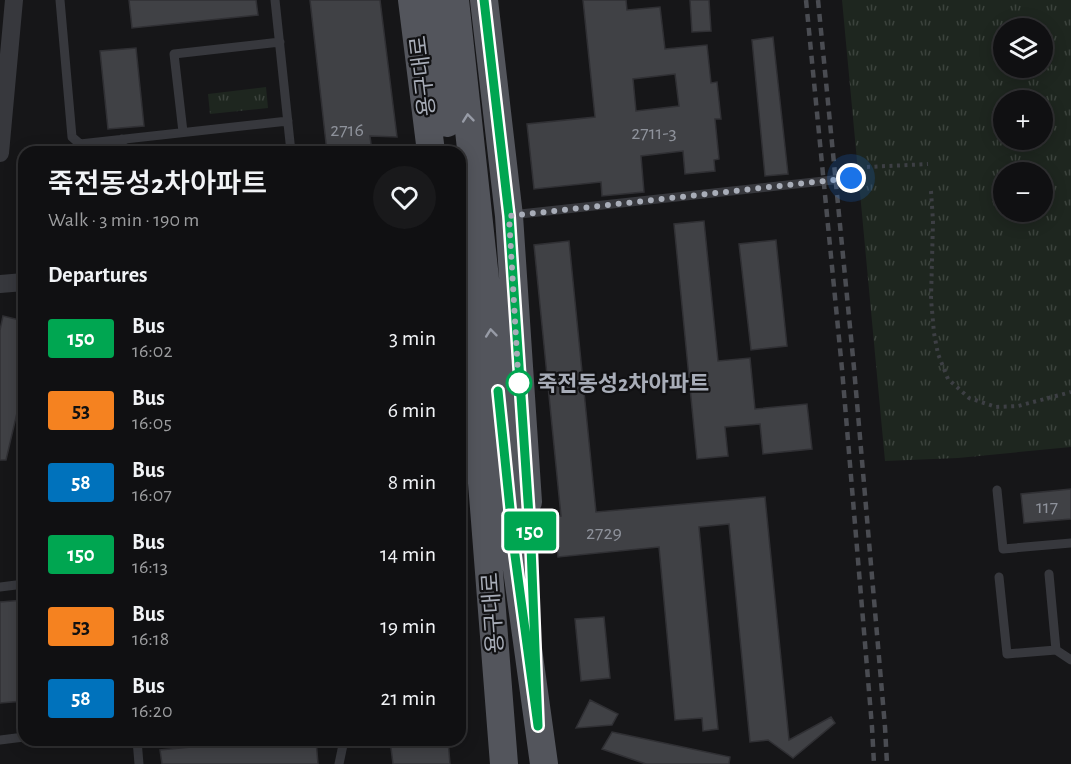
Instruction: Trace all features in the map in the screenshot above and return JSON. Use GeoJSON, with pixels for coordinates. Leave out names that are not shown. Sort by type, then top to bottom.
{"type":"FeatureCollection","features":[{"type":"Feature","properties":{"kind":"main road","name":"용구대로"},"geometry":{"type":"LineString","coordinates":[[412,0],[430,146]]}},
{"type":"Feature","properties":{"kind":"main road"},"geometry":{"type":"LineString","coordinates":[[434,0],[449,146]]}},
{"type":"Feature","properties":{"kind":"main road"},"geometry":{"type":"LineString","coordinates":[[455,0],[486,392]]}},
{"type":"Feature","properties":{"kind":"main road","name":"용구대로"},"geometry":{"type":"LineString","coordinates":[[484,0],[509,216],[531,546],[538,726]]}},
{"type":"Feature","properties":{"kind":"main road"},"geometry":{"type":"LineString","coordinates":[[466,287],[486,392]]}},
{"type":"Feature","properties":{"kind":"main road","name":"용구대로"},"geometry":{"type":"LineString","coordinates":[[486,392],[514,548],[544,764]]}},
{"type":"Feature","properties":{"kind":"main road","name":"용구대로"},"geometry":{"type":"LineString","coordinates":[[486,392],[500,726]]}},
{"type":"Feature","properties":{"kind":"main road","name":"용구대로"},"geometry":{"type":"LineString","coordinates":[[466,500],[504,764]]}},
{"type":"Feature","properties":{"kind":"street"},"geometry":{"type":"LineString","coordinates":[[0,153],[14,0]]}},
{"type":"Feature","properties":{"kind":"street"},"geometry":{"type":"LineString","coordinates":[[0,284],[18,282]]}},
{"type":"Feature","properties":{"kind":"lane"},"geometry":{"type":"LineString","coordinates":[[60,0],[72,137],[80,144],[288,121]]}},
{"type":"Feature","properties":{"kind":"lane"},"geometry":{"type":"LineString","coordinates":[[275,0],[290,146]]}},
{"type":"Feature","properties":{"kind":"lane"},"geometry":{"type":"LineString","coordinates":[[183,132],[174,54],[280,42]]}},
{"type":"Feature","properties":{"kind":"lane"},"geometry":{"type":"LineString","coordinates":[[122,139],[123,146]]}},
{"type":"Feature","properties":{"kind":"lane"},"geometry":{"type":"LineString","coordinates":[[509,216],[851,178]]}},
{"type":"Feature","properties":{"kind":"lane"},"geometry":{"type":"LineString","coordinates":[[997,490],[1003,549],[1071,543]]}},
{"type":"Feature","properties":{"kind":"lane"},"geometry":{"type":"LineString","coordinates":[[1049,574],[1056,650]]}},
{"type":"Feature","properties":{"kind":"lane"},"geometry":{"type":"LineString","coordinates":[[999,577],[1007,654],[1056,650],[1071,660]]}},
{"type":"Feature","properties":{"kind":"lane"},"geometry":{"type":"LineString","coordinates":[[0,587],[16,585]]}},
{"type":"Feature","properties":{"kind":"lane"},"geometry":{"type":"LineString","coordinates":[[0,740],[18,738]]}},
{"type":"Feature","properties":{"kind":"lane"},"geometry":{"type":"LineString","coordinates":[[138,746],[140,764]]}},
{"type":"Feature","properties":{"kind":"lane"},"geometry":{"type":"LineString","coordinates":[[339,764],[343,746]]}},
{"type":"Feature","properties":{"kind":"path"},"geometry":{"type":"LineString","coordinates":[[867,167],[928,164]]}},
{"type":"Feature","properties":{"kind":"path"},"geometry":{"type":"LineString","coordinates":[[931,190],[934,333],[938,354],[948,379],[969,398],[996,407],[1018,406],[1071,392]]}},
{"type":"Feature","properties":{"kind":"green space"},"geometry":{"type":"Polygon","coordinates":[[[842,0],[1071,0],[1071,447],[958,458],[885,461],[842,0]]]}},
{"type":"Feature","properties":{"kind":"green space"},"geometry":{"type":"Polygon","coordinates":[[[266,87],[268,108],[210,114],[208,94],[266,87]]]}},
{"type":"Feature","properties":{"kind":"building"},"geometry":{"type":"Polygon","coordinates":[[[129,0],[256,0],[258,15],[132,28],[129,0]]]}},
{"type":"Feature","properties":{"kind":"building"},"geometry":{"type":"Polygon","coordinates":[[[310,0],[380,0],[397,137],[370,136],[371,146],[326,146],[310,0]]]}},
{"type":"Feature","properties":{"kind":"building"},"geometry":{"type":"Polygon","coordinates":[[[583,0],[626,0],[627,10],[660,7],[665,49],[707,45],[711,83],[717,82],[721,119],[715,119],[719,159],[714,160],[715,171],[685,174],[683,151],[641,156],[644,192],[602,196],[601,182],[534,189],[527,124],[595,117],[583,0]],[[675,74],[633,79],[636,111],[679,106],[675,74]]]}},
{"type":"Feature","properties":{"kind":"building"},"geometry":{"type":"Polygon","coordinates":[[[690,0],[709,0],[711,31],[692,32],[690,0]]]}},
{"type":"Feature","properties":{"kind":"building"},"geometry":{"type":"Polygon","coordinates":[[[773,37],[788,174],[765,176],[752,40],[773,37]]]}},
{"type":"Feature","properties":{"kind":"building"},"geometry":{"type":"Polygon","coordinates":[[[136,48],[144,126],[108,129],[100,51],[136,48]]]}},
{"type":"Feature","properties":{"kind":"building"},"geometry":{"type":"Polygon","coordinates":[[[704,221],[718,361],[750,358],[755,409],[807,404],[812,449],[763,454],[760,424],[725,427],[728,456],[697,459],[674,224],[704,221]]]}},
{"type":"Feature","properties":{"kind":"building"},"geometry":{"type":"Polygon","coordinates":[[[776,240],[787,346],[751,350],[739,244],[776,240]]]}},
{"type":"Feature","properties":{"kind":"building"},"geometry":{"type":"Polygon","coordinates":[[[569,241],[596,512],[765,497],[789,740],[831,717],[835,723],[793,758],[768,740],[750,742],[729,524],[699,527],[718,729],[703,731],[702,718],[675,720],[659,547],[558,557],[553,517],[561,516],[534,245],[569,241]]]}},
{"type":"Feature","properties":{"kind":"building"},"geometry":{"type":"Polygon","coordinates":[[[3,316],[18,320],[18,409],[6,460],[0,460],[0,330],[3,316]]]}},
{"type":"Feature","properties":{"kind":"building"},"geometry":{"type":"Polygon","coordinates":[[[1071,489],[1071,519],[1024,523],[1021,494],[1071,489]]]}},
{"type":"Feature","properties":{"kind":"building"},"geometry":{"type":"Polygon","coordinates":[[[18,600],[18,702],[0,703],[0,602],[18,600]]]}},
{"type":"Feature","properties":{"kind":"building"},"geometry":{"type":"Polygon","coordinates":[[[604,617],[610,678],[581,681],[575,619],[604,617]]]}},
{"type":"Feature","properties":{"kind":"building"},"geometry":{"type":"Polygon","coordinates":[[[590,700],[618,714],[612,725],[576,728],[590,700]]]}},
{"type":"Feature","properties":{"kind":"building"},"geometry":{"type":"Polygon","coordinates":[[[612,732],[730,757],[729,764],[646,764],[602,749],[612,732]]]}},
{"type":"Feature","properties":{"kind":"building"},"geometry":{"type":"Polygon","coordinates":[[[202,746],[316,746],[318,764],[162,764],[160,750],[202,746]]]}},
{"type":"Feature","properties":{"kind":"building"},"geometry":{"type":"Polygon","coordinates":[[[391,746],[448,746],[450,764],[393,764],[391,746]]]}},
{"type":"Feature","properties":{"kind":"railway"},"geometry":{"type":"LineString","coordinates":[[806,0],[842,369],[874,764]]}},
{"type":"Feature","properties":{"kind":"railway"},"geometry":{"type":"LineString","coordinates":[[818,0],[854,368],[887,764]]}},
{"type":"Feature","properties":{"kind":"bus line","name":"150"},"geometry":{"type":"LineString","coordinates":[[484,0],[509,216],[531,546],[538,726],[514,548],[498,391]]}},
{"type":"Feature","properties":{"kind":"place","name":"죽전동성2차아파트"},"geometry":{"type":"Point","coordinates":[519,383]}},
{"type":"Feature","properties":{"kind":"route"},"geometry":{"type":"LineString","coordinates":[[519,383],[519,390],[509,216],[851,178]]}}]}
